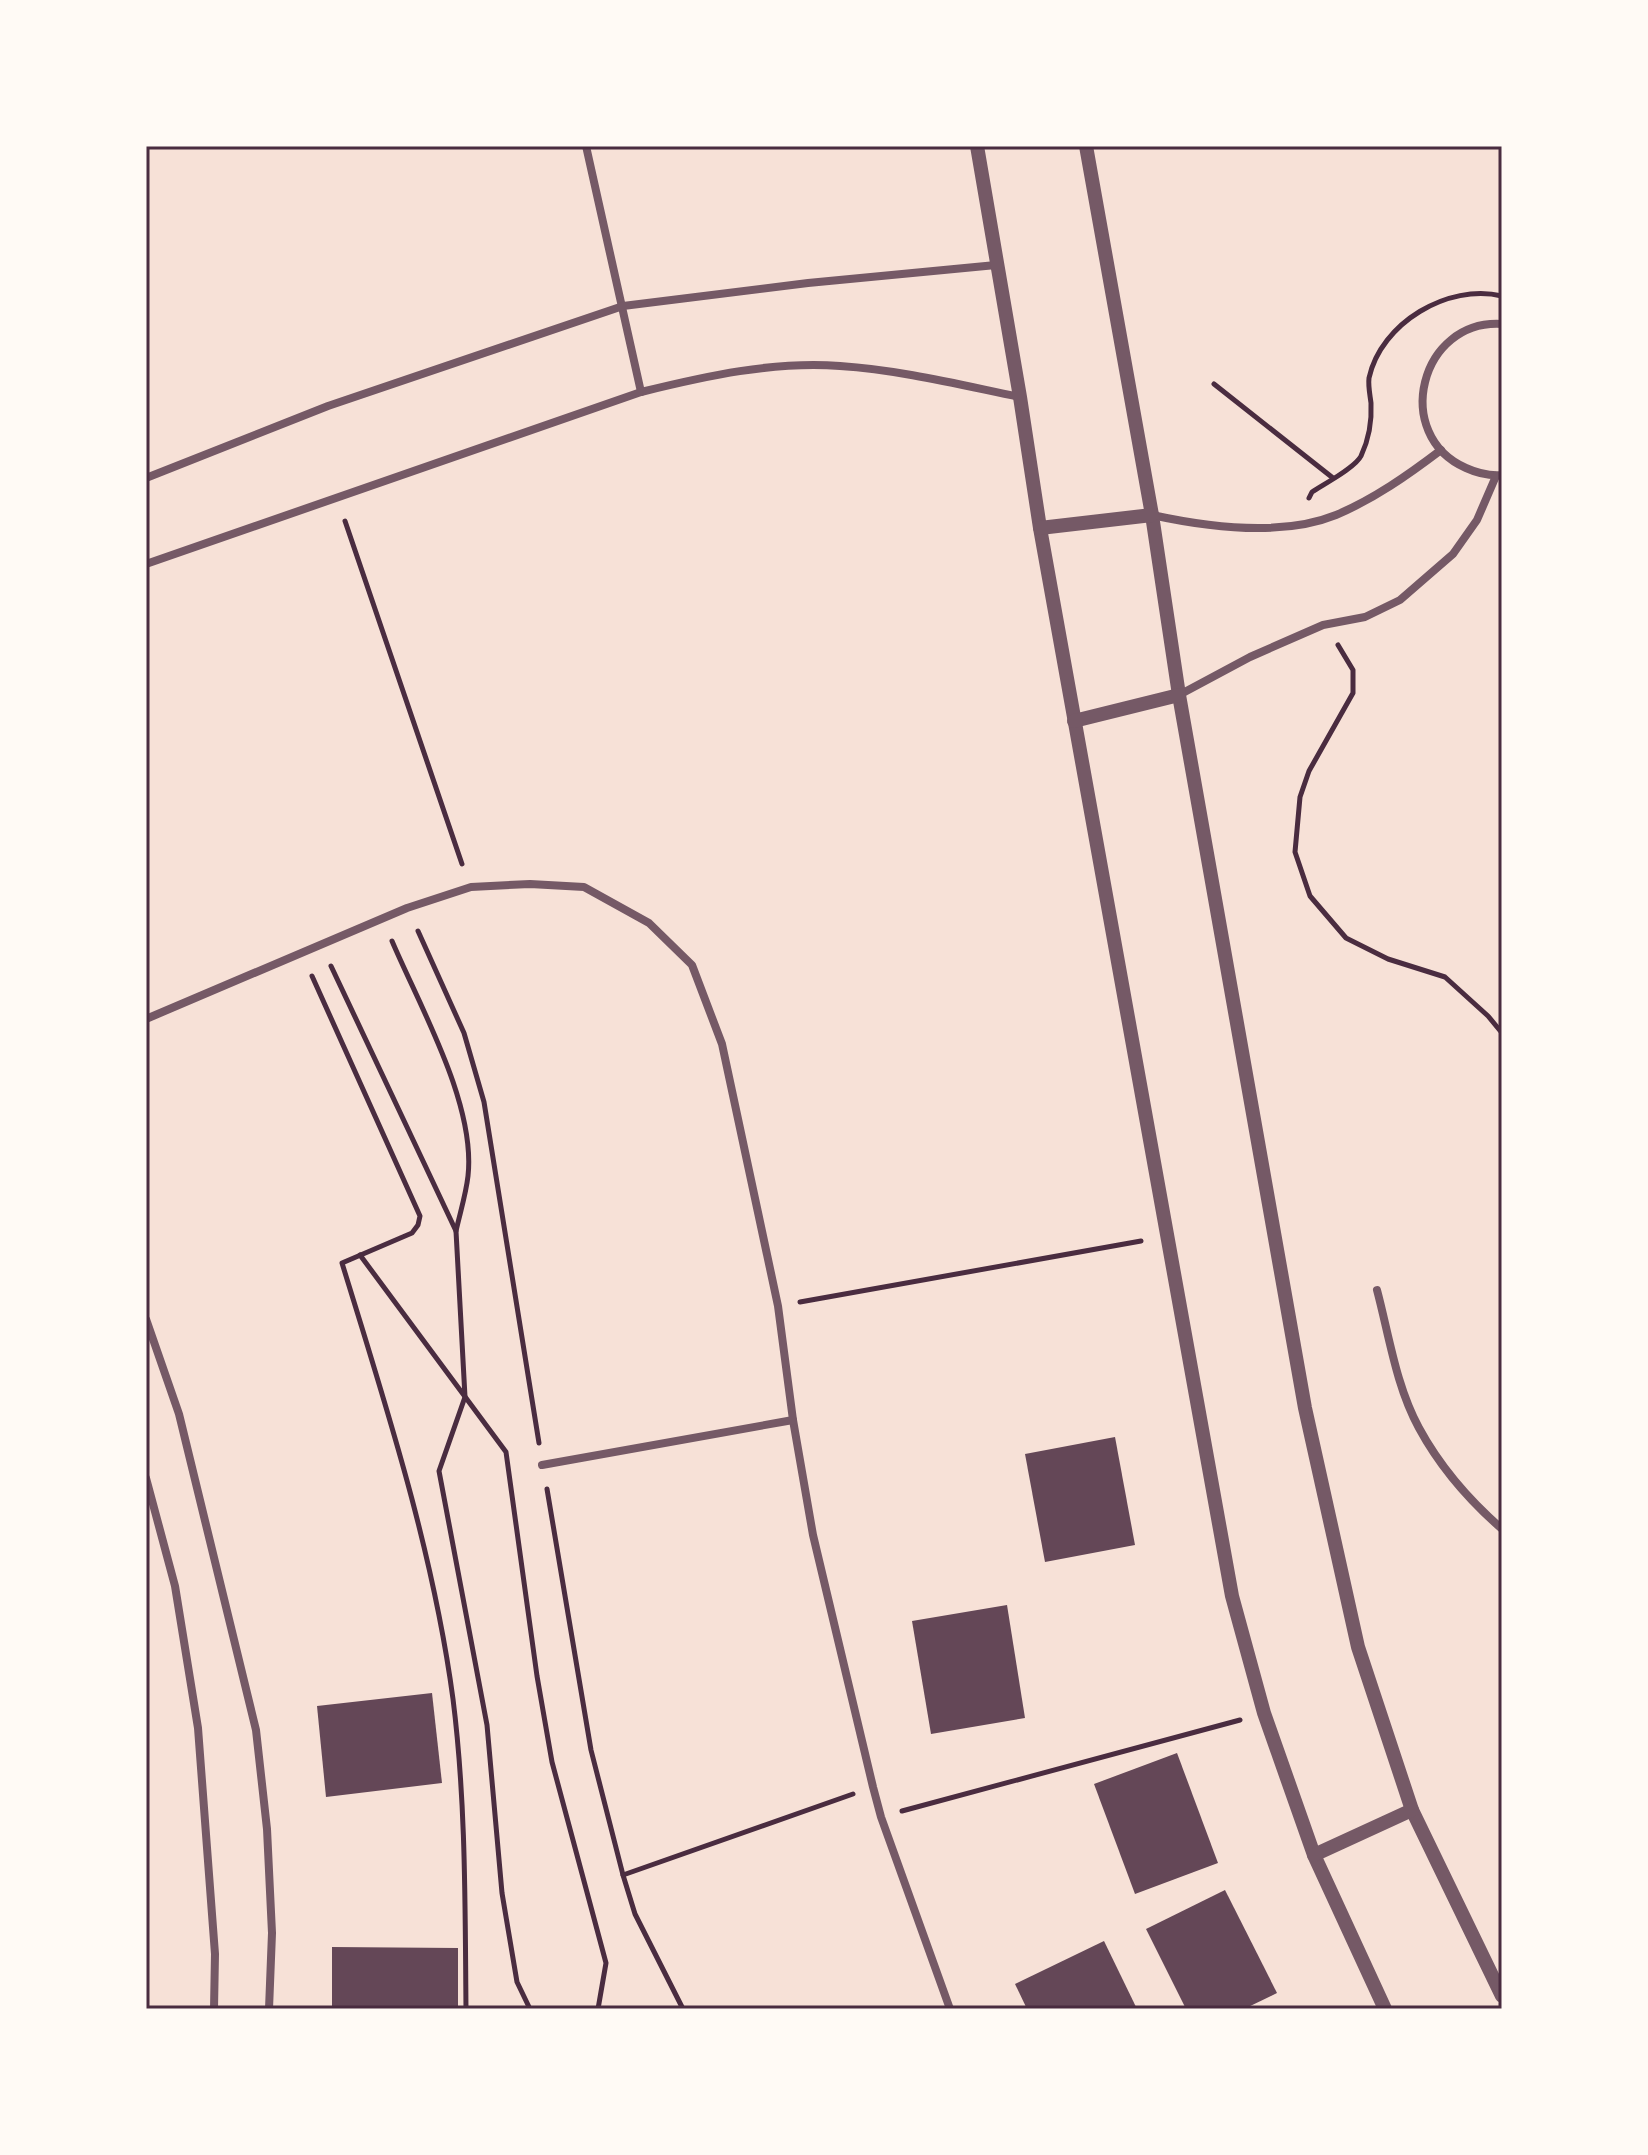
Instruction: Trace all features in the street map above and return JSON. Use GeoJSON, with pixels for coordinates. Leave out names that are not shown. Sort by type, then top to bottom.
{"type":"FeatureCollection","features":[{"type":"Feature","properties":{"kind":"street"},"geometry":{"type":"LineString","coordinates":[[586,146],[641,392]]}},
{"type":"Feature","properties":{"kind":"street"},"geometry":{"type":"LineString","coordinates":[[977,146],[1040,528],[1232,1596],[1264,1713],[1314,1855],[1385,2009]]}},
{"type":"Feature","properties":{"kind":"street"},"geometry":{"type":"LineString","coordinates":[[1086,146],[1305,1408],[1358,1647],[1412,1810],[1502,1996]]}},
{"type":"Feature","properties":{"kind":"street"},"geometry":{"type":"LineString","coordinates":[[146,478],[328,406],[623,306],[808,283],[996,265]]}},
{"type":"Feature","properties":{"kind":"street"},"geometry":{"type":"LineString","coordinates":[[1074,721],[1179,695],[1250,657],[1323,625],[1365,617],[1400,600],[1425,580],[1453,554],[1477,520],[1499,475],[1476,472],[1457,464],[1441,450],[1426,427],[1422,400],[1426,372],[1441,349],[1463,331],[1490,323],[1502,324]]}},
{"type":"Feature","properties":{"kind":"street"},"geometry":{"type":"LineString","coordinates":[[146,564],[641,392],[714,374],[837,365],[892,371],[1020,397]]}},
{"type":"Feature","properties":{"kind":"street"},"geometry":{"type":"LineString","coordinates":[[1040,528],[1152,515],[1196,524],[1265,527],[1310,523],[1336,515],[1391,486],[1441,450]]}},
{"type":"Feature","properties":{"kind":"street"},"geometry":{"type":"LineString","coordinates":[[146,1019],[382,918],[471,887],[530,884],[584,887],[649,923],[692,965],[722,1044],[778,1306],[813,1535],[873,1787],[950,2009]]}},
{"type":"Feature","properties":{"kind":"street"},"geometry":{"type":"LineString","coordinates":[[1377,1290],[1403,1388],[1419,1428],[1456,1482],[1502,1529]]}},
{"type":"Feature","properties":{"kind":"street"},"geometry":{"type":"LineString","coordinates":[[146,1319],[179,1414],[256,1730],[267,1829],[271,1918],[269,2009]]}},
{"type":"Feature","properties":{"kind":"street"},"geometry":{"type":"LineString","coordinates":[[542,1465],[793,1420]]}},
{"type":"Feature","properties":{"kind":"street"},"geometry":{"type":"LineString","coordinates":[[146,1478],[175,1586],[198,1728],[215,1954],[214,2009]]}},
{"type":"Feature","properties":{"kind":"street"},"geometry":{"type":"LineString","coordinates":[[1314,1855],[1412,1810]]}},
{"type":"Feature","properties":{"kind":"path"},"geometry":{"type":"LineString","coordinates":[[1310,523],[1306,501],[1312,492],[1359,460],[1370,434],[1368,380],[1379,355],[1395,332],[1416,314],[1441,301],[1468,294],[1502,296]]}},
{"type":"Feature","properties":{"kind":"path"},"geometry":{"type":"LineString","coordinates":[[1214,384],[1333,478]]}},
{"type":"Feature","properties":{"kind":"path"},"geometry":{"type":"LineString","coordinates":[[337,497],[471,887]]}},
{"type":"Feature","properties":{"kind":"path"},"geometry":{"type":"LineString","coordinates":[[1323,625],[1350,661],[1353,693],[1309,771],[1300,797],[1295,852],[1310,896],[1346,938],[1388,959],[1445,977],[1502,1033]]}},
{"type":"Feature","properties":{"kind":"path"},"geometry":{"type":"LineString","coordinates":[[382,918],[445,1062],[465,1117],[469,1175],[456,1231],[465,1397],[439,1471],[487,1725],[502,1893],[517,1982],[530,2009]]}},
{"type":"Feature","properties":{"kind":"path"},"geometry":{"type":"LineString","coordinates":[[320,944],[456,1231]]}},
{"type":"Feature","properties":{"kind":"path"},"geometry":{"type":"LineString","coordinates":[[301,952],[420,1216],[412,1233],[342,1263],[407,1476],[453,1699],[465,1853],[466,2009]]}},
{"type":"Feature","properties":{"kind":"path"},"geometry":{"type":"LineString","coordinates":[[778,1306],[1166,1237]]}},
{"type":"Feature","properties":{"kind":"path"},"geometry":{"type":"LineString","coordinates":[[360,1255],[506,1452],[552,1762],[606,1963],[598,2009]]}},
{"type":"Feature","properties":{"kind":"path"},"geometry":{"type":"LineString","coordinates":[[881,1817],[1264,1713]]}},
{"type":"Feature","properties":{"kind":"path"},"geometry":{"type":"LineString","coordinates":[[623,1875],[873,1787]]}},
{"type":"Feature","properties":{"kind":"building"},"geometry":{"type":"Polygon","coordinates":[[[1115,1437],[1135,1545],[1045,1562],[1025,1454],[1115,1437]]]}},
{"type":"Feature","properties":{"kind":"building"},"geometry":{"type":"Polygon","coordinates":[[[1007,1605],[1025,1718],[931,1734],[912,1621],[1007,1605]]]}},
{"type":"Feature","properties":{"kind":"building"},"geometry":{"type":"Polygon","coordinates":[[[432,1693],[442,1783],[326,1797],[317,1706],[432,1693]]]}},
{"type":"Feature","properties":{"kind":"building"},"geometry":{"type":"Polygon","coordinates":[[[1177,1753],[1218,1863],[1135,1894],[1094,1784],[1177,1753]]]}},
{"type":"Feature","properties":{"kind":"building"},"geometry":{"type":"Polygon","coordinates":[[[1225,1890],[1277,1993],[1244,2009],[1186,2009],[1146,1929],[1225,1890]]]}},
{"type":"Feature","properties":{"kind":"building"},"geometry":{"type":"Polygon","coordinates":[[[1104,1941],[1137,2009],[1027,2009],[1015,1984],[1104,1941]]]}},
{"type":"Feature","properties":{"kind":"building"},"geometry":{"type":"Polygon","coordinates":[[[332,1947],[458,1948],[458,2009],[332,2009],[332,1947]]]}}]}
